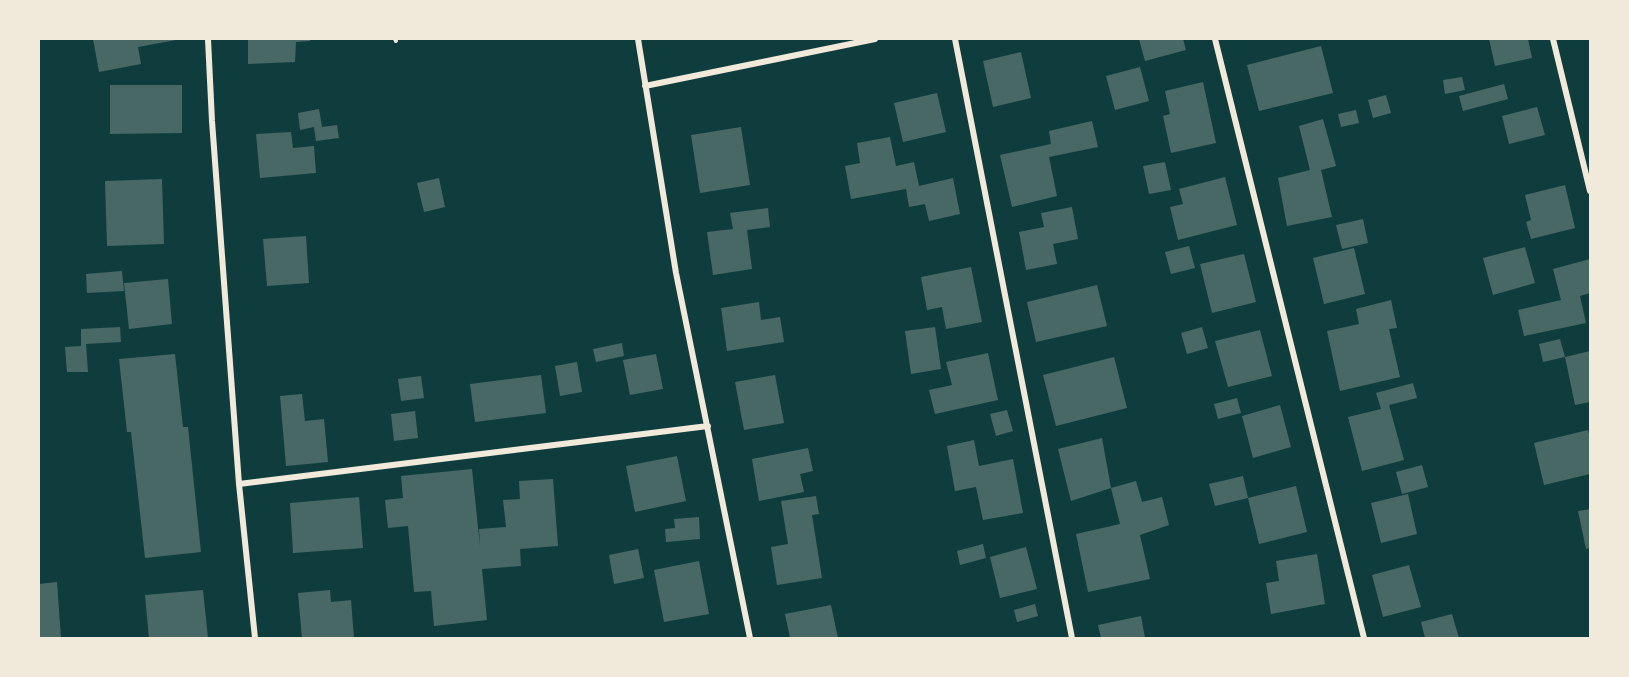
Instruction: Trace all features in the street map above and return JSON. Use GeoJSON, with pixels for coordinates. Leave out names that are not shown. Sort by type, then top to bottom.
{"type":"FeatureCollection","features":[{"type":"Feature","properties":{"kind":"street"},"geometry":{"type":"LineString","coordinates":[[208,39],[239,484],[255,638]]}},
{"type":"Feature","properties":{"kind":"street"},"geometry":{"type":"LineString","coordinates":[[638,39],[676,273],[750,638]]}},
{"type":"Feature","properties":{"kind":"street"},"geometry":{"type":"LineString","coordinates":[[645,86],[875,39]]}},
{"type":"Feature","properties":{"kind":"street"},"geometry":{"type":"LineString","coordinates":[[955,39],[1072,638]]}},
{"type":"Feature","properties":{"kind":"street"},"geometry":{"type":"LineString","coordinates":[[1215,39],[1364,638]]}},
{"type":"Feature","properties":{"kind":"street"},"geometry":{"type":"LineString","coordinates":[[1553,39],[1590,191]]}},
{"type":"Feature","properties":{"kind":"street"},"geometry":{"type":"LineString","coordinates":[[239,484],[708,426]]}},
{"type":"Feature","properties":{"kind":"building"},"geometry":{"type":"Polygon","coordinates":[[[93,39],[176,40],[138,47],[141,64],[99,72],[93,39]]]}},
{"type":"Feature","properties":{"kind":"building"},"geometry":{"type":"Polygon","coordinates":[[[248,39],[310,39],[310,41],[296,42],[295,62],[248,64],[248,39]]]}},
{"type":"Feature","properties":{"kind":"building"},"geometry":{"type":"Polygon","coordinates":[[[1139,39],[1183,39],[1186,50],[1145,61],[1139,39]]]}},
{"type":"Feature","properties":{"kind":"building"},"geometry":{"type":"Polygon","coordinates":[[[1489,39],[1528,39],[1532,58],[1495,66],[1489,39]]]}},
{"type":"Feature","properties":{"kind":"building"},"geometry":{"type":"Polygon","coordinates":[[[1321,46],[1333,93],[1259,111],[1247,65],[1321,46]]]}},
{"type":"Feature","properties":{"kind":"building"},"geometry":{"type":"Polygon","coordinates":[[[1021,52],[1031,98],[993,107],[983,61],[1021,52]]]}},
{"type":"Feature","properties":{"kind":"building"},"geometry":{"type":"Polygon","coordinates":[[[1140,67],[1149,101],[1115,110],[1106,76],[1140,67]]]}},
{"type":"Feature","properties":{"kind":"building"},"geometry":{"type":"Polygon","coordinates":[[[1462,77],[1465,90],[1445,94],[1443,80],[1462,77]]]}},
{"type":"Feature","properties":{"kind":"building"},"geometry":{"type":"Polygon","coordinates":[[[1203,82],[1216,143],[1171,153],[1163,116],[1170,114],[1165,91],[1203,82]]]}},
{"type":"Feature","properties":{"kind":"building"},"geometry":{"type":"Polygon","coordinates":[[[1504,84],[1508,99],[1463,111],[1459,96],[1504,84]]]}},
{"type":"Feature","properties":{"kind":"building"},"geometry":{"type":"Polygon","coordinates":[[[110,85],[182,85],[182,133],[110,134],[110,85]]]}},
{"type":"Feature","properties":{"kind":"building"},"geometry":{"type":"Polygon","coordinates":[[[937,93],[946,132],[903,142],[894,103],[937,93]]]}},
{"type":"Feature","properties":{"kind":"building"},"geometry":{"type":"Polygon","coordinates":[[[1386,95],[1391,113],[1373,118],[1368,100],[1386,95]]]}},
{"type":"Feature","properties":{"kind":"building"},"geometry":{"type":"Polygon","coordinates":[[[1537,107],[1545,135],[1509,144],[1502,116],[1537,107]]]}},
{"type":"Feature","properties":{"kind":"building"},"geometry":{"type":"Polygon","coordinates":[[[319,109],[322,127],[337,125],[339,138],[316,141],[314,127],[300,130],[298,113],[319,109]]]}},
{"type":"Feature","properties":{"kind":"building"},"geometry":{"type":"Polygon","coordinates":[[[1356,110],[1359,123],[1341,127],[1338,114],[1356,110]]]}},
{"type":"Feature","properties":{"kind":"building"},"geometry":{"type":"Polygon","coordinates":[[[1323,119],[1336,166],[1321,170],[1332,217],[1287,226],[1278,178],[1310,170],[1299,126],[1323,119]]]}},
{"type":"Feature","properties":{"kind":"building"},"geometry":{"type":"Polygon","coordinates":[[[1092,121],[1098,147],[1049,157],[1057,196],[1012,207],[1000,155],[1051,144],[1049,131],[1092,121]]]}},
{"type":"Feature","properties":{"kind":"building"},"geometry":{"type":"Polygon","coordinates":[[[741,127],[750,185],[700,193],[691,135],[741,127]]]}},
{"type":"Feature","properties":{"kind":"building"},"geometry":{"type":"Polygon","coordinates":[[[291,132],[293,148],[314,146],[316,173],[260,178],[256,134],[291,132]]]}},
{"type":"Feature","properties":{"kind":"building"},"geometry":{"type":"Polygon","coordinates":[[[890,137],[896,166],[914,162],[919,186],[953,178],[960,214],[929,221],[925,204],[909,207],[906,189],[851,199],[845,166],[860,163],[857,143],[890,137]]]}},
{"type":"Feature","properties":{"kind":"building"},"geometry":{"type":"Polygon","coordinates":[[[1165,162],[1171,190],[1149,194],[1143,166],[1165,162]]]}},
{"type":"Feature","properties":{"kind":"building"},"geometry":{"type":"Polygon","coordinates":[[[1225,177],[1237,225],[1178,240],[1170,207],[1183,204],[1179,189],[1225,177]]]}},
{"type":"Feature","properties":{"kind":"building"},"geometry":{"type":"Polygon","coordinates":[[[439,178],[445,207],[424,212],[417,183],[439,178]]]}},
{"type":"Feature","properties":{"kind":"building"},"geometry":{"type":"Polygon","coordinates":[[[162,179],[164,244],[107,246],[105,181],[162,179]]]}},
{"type":"Feature","properties":{"kind":"building"},"geometry":{"type":"Polygon","coordinates":[[[1565,185],[1575,228],[1531,239],[1526,222],[1531,220],[1525,195],[1565,185]]]}},
{"type":"Feature","properties":{"kind":"building"},"geometry":{"type":"Polygon","coordinates":[[[1072,207],[1078,239],[1053,244],[1057,264],[1026,270],[1019,232],[1044,227],[1041,213],[1072,207]]]}},
{"type":"Feature","properties":{"kind":"building"},"geometry":{"type":"Polygon","coordinates":[[[768,208],[770,227],[747,230],[752,269],[713,275],[707,232],[733,229],[730,213],[768,208]]]}},
{"type":"Feature","properties":{"kind":"building"},"geometry":{"type":"Polygon","coordinates":[[[1363,219],[1368,243],[1342,249],[1336,225],[1363,219]]]}},
{"type":"Feature","properties":{"kind":"building"},"geometry":{"type":"Polygon","coordinates":[[[306,236],[309,283],[267,286],[263,239],[306,236]]]}},
{"type":"Feature","properties":{"kind":"building"},"geometry":{"type":"Polygon","coordinates":[[[1189,246],[1195,268],[1171,274],[1165,252],[1189,246]]]}},
{"type":"Feature","properties":{"kind":"building"},"geometry":{"type":"Polygon","coordinates":[[[1525,247],[1535,283],[1493,295],[1483,258],[1525,247]]]}},
{"type":"Feature","properties":{"kind":"building"},"geometry":{"type":"Polygon","coordinates":[[[1354,248],[1365,294],[1324,304],[1313,258],[1354,248]]]}},
{"type":"Feature","properties":{"kind":"building"},"geometry":{"type":"Polygon","coordinates":[[[1244,254],[1256,302],[1212,313],[1200,264],[1244,254]]]}},
{"type":"Feature","properties":{"kind":"building"},"geometry":{"type":"Polygon","coordinates":[[[1590,259],[1590,293],[1580,296],[1586,323],[1524,336],[1518,310],[1561,300],[1553,269],[1590,259]]]}},
{"type":"Feature","properties":{"kind":"building"},"geometry":{"type":"Polygon","coordinates":[[[971,267],[982,322],[946,329],[942,307],[927,310],[921,277],[971,267]]]}},
{"type":"Feature","properties":{"kind":"building"},"geometry":{"type":"Polygon","coordinates":[[[122,271],[124,291],[87,293],[86,274],[122,271]]]}},
{"type":"Feature","properties":{"kind":"building"},"geometry":{"type":"Polygon","coordinates":[[[168,279],[172,324],[129,329],[124,283],[168,279]]]}},
{"type":"Feature","properties":{"kind":"building"},"geometry":{"type":"Polygon","coordinates":[[[1097,285],[1107,326],[1036,342],[1027,302],[1097,285]]]}},
{"type":"Feature","properties":{"kind":"building"},"geometry":{"type":"Polygon","coordinates":[[[1391,300],[1397,328],[1389,329],[1400,377],[1340,391],[1327,331],[1359,324],[1356,309],[1391,300]]]}},
{"type":"Feature","properties":{"kind":"building"},"geometry":{"type":"Polygon","coordinates":[[[759,302],[761,320],[780,317],[784,342],[727,351],[721,308],[759,302]]]}},
{"type":"Feature","properties":{"kind":"building"},"geometry":{"type":"Polygon","coordinates":[[[120,327],[121,342],[86,344],[88,372],[67,372],[65,347],[81,346],[81,329],[120,327]]]}},
{"type":"Feature","properties":{"kind":"building"},"geometry":{"type":"Polygon","coordinates":[[[935,327],[941,369],[911,374],[905,331],[935,327]]]}},
{"type":"Feature","properties":{"kind":"building"},"geometry":{"type":"Polygon","coordinates":[[[1202,327],[1208,348],[1187,354],[1181,333],[1202,327]]]}},
{"type":"Feature","properties":{"kind":"building"},"geometry":{"type":"Polygon","coordinates":[[[1260,330],[1272,376],[1228,387],[1215,341],[1260,330]]]}},
{"type":"Feature","properties":{"kind":"building"},"geometry":{"type":"Polygon","coordinates":[[[1560,339],[1565,357],[1543,362],[1539,344],[1560,339]]]}},
{"type":"Feature","properties":{"kind":"building"},"geometry":{"type":"Polygon","coordinates":[[[622,343],[624,356],[596,362],[593,349],[622,343]]]}},
{"type":"Feature","properties":{"kind":"building"},"geometry":{"type":"Polygon","coordinates":[[[1590,351],[1590,402],[1575,405],[1565,357],[1590,351]]]}},
{"type":"Feature","properties":{"kind":"building"},"geometry":{"type":"Polygon","coordinates":[[[988,353],[998,400],[935,414],[929,390],[952,385],[946,362],[988,353]]]}},
{"type":"Feature","properties":{"kind":"building"},"geometry":{"type":"Polygon","coordinates":[[[175,354],[183,427],[188,427],[201,552],[145,558],[131,432],[127,432],[119,359],[175,354]]]}},
{"type":"Feature","properties":{"kind":"building"},"geometry":{"type":"Polygon","coordinates":[[[656,354],[663,389],[630,395],[623,360],[656,354]]]}},
{"type":"Feature","properties":{"kind":"building"},"geometry":{"type":"Polygon","coordinates":[[[1114,357],[1127,408],[1056,426],[1043,375],[1114,357]]]}},
{"type":"Feature","properties":{"kind":"building"},"geometry":{"type":"Polygon","coordinates":[[[577,362],[582,392],[560,396],[555,366],[577,362]]]}},
{"type":"Feature","properties":{"kind":"building"},"geometry":{"type":"Polygon","coordinates":[[[541,375],[546,413],[475,422],[470,384],[541,375]]]}},
{"type":"Feature","properties":{"kind":"building"},"geometry":{"type":"Polygon","coordinates":[[[775,375],[784,423],[744,430],[735,382],[775,375]]]}},
{"type":"Feature","properties":{"kind":"building"},"geometry":{"type":"Polygon","coordinates":[[[421,376],[424,398],[401,401],[398,379],[421,376]]]}},
{"type":"Feature","properties":{"kind":"building"},"geometry":{"type":"Polygon","coordinates":[[[1413,383],[1417,398],[1389,405],[1404,460],[1362,471],[1348,417],[1381,409],[1376,393],[1413,383]]]}},
{"type":"Feature","properties":{"kind":"building"},"geometry":{"type":"Polygon","coordinates":[[[302,394],[305,421],[324,419],[328,462],[286,466],[280,396],[302,394]]]}},
{"type":"Feature","properties":{"kind":"building"},"geometry":{"type":"Polygon","coordinates":[[[1237,398],[1241,413],[1218,419],[1214,404],[1237,398]]]}},
{"type":"Feature","properties":{"kind":"building"},"geometry":{"type":"Polygon","coordinates":[[[1280,405],[1291,447],[1253,458],[1242,416],[1280,405]]]}},
{"type":"Feature","properties":{"kind":"building"},"geometry":{"type":"Polygon","coordinates":[[[1007,410],[1013,431],[996,436],[990,414],[1007,410]]]}},
{"type":"Feature","properties":{"kind":"building"},"geometry":{"type":"Polygon","coordinates":[[[415,411],[418,438],[394,441],[391,414],[415,411]]]}},
{"type":"Feature","properties":{"kind":"building"},"geometry":{"type":"Polygon","coordinates":[[[1588,430],[1590,474],[1544,485],[1534,443],[1588,430]]]}},
{"type":"Feature","properties":{"kind":"building"},"geometry":{"type":"Polygon","coordinates":[[[1102,438],[1111,488],[1071,501],[1058,449],[1102,438]]]}},
{"type":"Feature","properties":{"kind":"building"},"geometry":{"type":"Polygon","coordinates":[[[974,440],[979,466],[1013,459],[1023,513],[983,520],[976,487],[955,491],[947,446],[974,440]]]}},
{"type":"Feature","properties":{"kind":"building"},"geometry":{"type":"Polygon","coordinates":[[[808,448],[813,471],[800,474],[804,492],[759,501],[752,459],[808,448]]]}},
{"type":"Feature","properties":{"kind":"building"},"geometry":{"type":"Polygon","coordinates":[[[677,456],[686,501],[635,512],[626,466],[677,456]]]}},
{"type":"Feature","properties":{"kind":"building"},"geometry":{"type":"Polygon","coordinates":[[[1422,465],[1428,487],[1402,494],[1396,472],[1422,465]]]}},
{"type":"Feature","properties":{"kind":"building"},"geometry":{"type":"Polygon","coordinates":[[[472,469],[480,547],[479,529],[506,527],[503,500],[520,499],[519,481],[553,479],[558,546],[520,549],[521,566],[482,569],[487,620],[434,626],[431,591],[414,592],[408,526],[388,528],[385,500],[403,498],[401,476],[472,469]]]}},
{"type":"Feature","properties":{"kind":"building"},"geometry":{"type":"Polygon","coordinates":[[[1243,476],[1248,498],[1215,506],[1209,484],[1243,476]]]}},
{"type":"Feature","properties":{"kind":"building"},"geometry":{"type":"Polygon","coordinates":[[[1136,481],[1142,502],[1162,497],[1169,525],[1140,535],[1150,579],[1088,592],[1076,534],[1120,524],[1111,488],[1136,481]]]}},
{"type":"Feature","properties":{"kind":"building"},"geometry":{"type":"Polygon","coordinates":[[[1296,486],[1307,532],[1259,544],[1248,498],[1296,486]]]}},
{"type":"Feature","properties":{"kind":"building"},"geometry":{"type":"Polygon","coordinates":[[[1408,494],[1417,534],[1381,543],[1371,503],[1408,494]]]}},
{"type":"Feature","properties":{"kind":"building"},"geometry":{"type":"Polygon","coordinates":[[[816,496],[819,514],[812,515],[822,578],[777,585],[771,547],[788,544],[781,501],[816,496]]]}},
{"type":"Feature","properties":{"kind":"building"},"geometry":{"type":"Polygon","coordinates":[[[359,497],[363,548],[293,553],[290,503],[359,497]]]}},
{"type":"Feature","properties":{"kind":"building"},"geometry":{"type":"Polygon","coordinates":[[[1590,509],[1590,548],[1586,549],[1578,511],[1590,509]]]}},
{"type":"Feature","properties":{"kind":"building"},"geometry":{"type":"Polygon","coordinates":[[[699,517],[700,539],[666,542],[665,529],[675,528],[674,519],[699,517]]]}},
{"type":"Feature","properties":{"kind":"building"},"geometry":{"type":"Polygon","coordinates":[[[983,544],[986,558],[960,565],[957,551],[983,544]]]}},
{"type":"Feature","properties":{"kind":"building"},"geometry":{"type":"Polygon","coordinates":[[[1026,547],[1037,589],[1000,598],[990,557],[1026,547]]]}},
{"type":"Feature","properties":{"kind":"building"},"geometry":{"type":"Polygon","coordinates":[[[638,549],[644,578],[614,584],[609,555],[638,549]]]}},
{"type":"Feature","properties":{"kind":"building"},"geometry":{"type":"Polygon","coordinates":[[[1317,554],[1325,604],[1271,614],[1266,583],[1279,581],[1276,561],[1317,554]]]}},
{"type":"Feature","properties":{"kind":"building"},"geometry":{"type":"Polygon","coordinates":[[[699,561],[709,614],[664,622],[654,570],[699,561]]]}},
{"type":"Feature","properties":{"kind":"building"},"geometry":{"type":"Polygon","coordinates":[[[1409,565],[1421,607],[1383,617],[1372,575],[1409,565]]]}},
{"type":"Feature","properties":{"kind":"building"},"geometry":{"type":"Polygon","coordinates":[[[57,582],[61,638],[39,638],[39,584],[57,582]]]}},
{"type":"Feature","properties":{"kind":"building"},"geometry":{"type":"Polygon","coordinates":[[[203,590],[208,638],[149,638],[145,595],[203,590]]]}},
{"type":"Feature","properties":{"kind":"building"},"geometry":{"type":"Polygon","coordinates":[[[330,590],[331,602],[351,600],[354,638],[302,638],[298,593],[330,590]]]}},
{"type":"Feature","properties":{"kind":"building"},"geometry":{"type":"Polygon","coordinates":[[[1035,604],[1038,616],[1017,622],[1014,610],[1035,604]]]}},
{"type":"Feature","properties":{"kind":"building"},"geometry":{"type":"Polygon","coordinates":[[[831,605],[838,638],[790,638],[785,614],[831,605]]]}},
{"type":"Feature","properties":{"kind":"building"},"geometry":{"type":"Polygon","coordinates":[[[1452,614],[1459,638],[1425,638],[1421,622],[1452,614]]]}},
{"type":"Feature","properties":{"kind":"building"},"geometry":{"type":"Polygon","coordinates":[[[1141,616],[1145,638],[1101,638],[1098,625],[1141,616]]]}}]}
